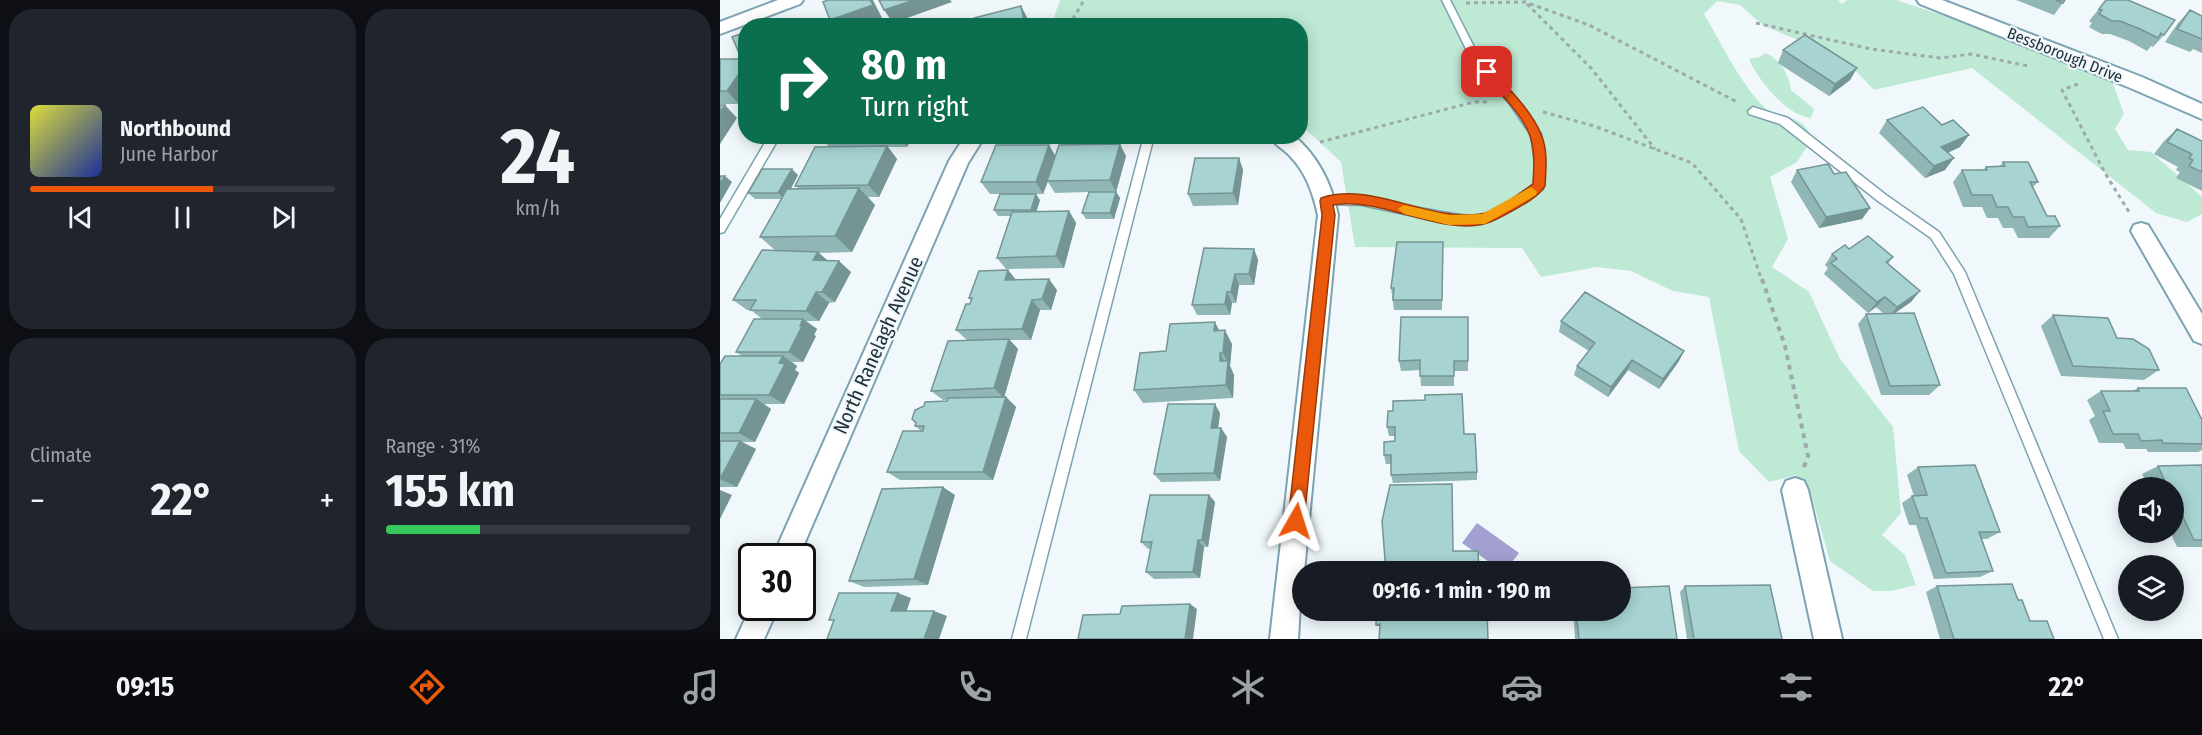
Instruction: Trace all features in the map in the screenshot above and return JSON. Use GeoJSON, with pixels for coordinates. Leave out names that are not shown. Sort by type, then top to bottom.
{"type":"FeatureCollection","features":[{"type":"Feature","properties":{"kind":"street"},"geometry":{"type":"LineString","coordinates":[[746,18],[794,0]]}},
{"type":"Feature","properties":{"kind":"street","name":"Bessborough Drive"},"geometry":{"type":"LineString","coordinates":[[1926,0],[2135,82],[2202,112]]}},
{"type":"Feature","properties":{"kind":"street"},"geometry":{"type":"LineString","coordinates":[[720,28],[738,21]]}},
{"type":"Feature","properties":{"kind":"street","name":"North Ranelagh Avenue"},"geometry":{"type":"LineString","coordinates":[[792,543],[959,161],[971,144]]}},
{"type":"Feature","properties":{"kind":"street"},"geometry":{"type":"LineString","coordinates":[[1284,639],[1328,215],[1326,201],[1308,163],[1288,144]]}},
{"type":"Feature","properties":{"kind":"street"},"geometry":{"type":"LineString","coordinates":[[2141,231],[2202,334]]}},
{"type":"Feature","properties":{"kind":"street"},"geometry":{"type":"LineString","coordinates":[[1795,490],[1828,639]]}},
{"type":"Feature","properties":{"kind":"street"},"geometry":{"type":"LineString","coordinates":[[750,639],[758,621]]}},
{"type":"Feature","properties":{"kind":"lane"},"geometry":{"type":"LineString","coordinates":[[1326,201],[1343,198],[1370,202],[1449,220],[1485,219],[1539,186],[1540,162],[1536,135],[1513,101],[1474,57],[1446,1]]}},
{"type":"Feature","properties":{"kind":"lane"},"geometry":{"type":"LineString","coordinates":[[1753,111],[1784,121],[1882,198],[1935,235],[1959,272],[2111,639]]}},
{"type":"Feature","properties":{"kind":"lane"},"geometry":{"type":"LineString","coordinates":[[720,229],[770,144]]}},
{"type":"Feature","properties":{"kind":"lane"},"geometry":{"type":"LineString","coordinates":[[1018,639],[1147,144]]}},
{"type":"Feature","properties":{"kind":"path"},"geometry":{"type":"LineString","coordinates":[[1074,18],[1084,0]]}},
{"type":"Feature","properties":{"kind":"path"},"geometry":{"type":"LineString","coordinates":[[1446,1],[1479,4],[1524,1],[1589,25],[1753,111]]}},
{"type":"Feature","properties":{"kind":"path"},"geometry":{"type":"LineString","coordinates":[[1524,1],[1591,68],[1656,149]]}},
{"type":"Feature","properties":{"kind":"path"},"geometry":{"type":"LineString","coordinates":[[1756,23],[1871,49],[1940,58],[1971,54],[2032,67]]}},
{"type":"Feature","properties":{"kind":"path"},"geometry":{"type":"LineString","coordinates":[[2072,79],[2082,82],[2061,90],[2105,173],[2141,231]]}},
{"type":"Feature","properties":{"kind":"path"},"geometry":{"type":"LineString","coordinates":[[1296,151],[1313,144],[1474,102],[1513,101],[1563,119],[1594,126],[1692,164],[1741,219],[1785,346],[1808,456],[1795,490]]}},
{"type":"Feature","properties":{"kind":"green space"},"geometry":{"type":"Polygon","coordinates":[[[1060,0],[1838,0],[1842,4],[1847,0],[1896,0],[1961,21],[2047,41],[2083,55],[2112,81],[2124,114],[2115,129],[2128,150],[2151,152],[2202,197],[2202,214],[2187,222],[2156,213],[1972,68],[1874,90],[1857,72],[1815,47],[1764,26],[1740,5],[1717,1],[1704,14],[1755,97],[1770,111],[1790,117],[1802,124],[1812,139],[1797,162],[1770,177],[1788,239],[1772,267],[1809,292],[1840,359],[1893,427],[1901,513],[1882,535],[1905,555],[1916,585],[1891,591],[1873,591],[1830,561],[1812,498],[1796,475],[1769,482],[1739,451],[1709,297],[1673,291],[1631,271],[1597,267],[1541,277],[1522,248],[1355,247],[1341,162],[1308,131],[1308,18],[1054,18],[1060,0]]]}},
{"type":"Feature","properties":{"kind":"green space"},"geometry":{"type":"Polygon","coordinates":[[[1765,53],[1783,68],[1791,90],[1814,109],[1811,118],[1792,111],[1783,104],[1759,77],[1749,59],[1760,57],[1765,53]]]}},
{"type":"Feature","properties":{"kind":"water"},"geometry":{"type":"Polygon","coordinates":[[[1477,523],[1519,553],[1513,561],[1488,561],[1462,543],[1477,523]]]}},
{"type":"Feature","properties":{"kind":"building"},"geometry":{"type":"Polygon","coordinates":[[[870,0],[873,5],[836,18],[829,18],[823,2],[870,0]]]}},
{"type":"Feature","properties":{"kind":"building"},"geometry":{"type":"Polygon","coordinates":[[[879,0],[914,0],[884,10],[879,0]]]}},
{"type":"Feature","properties":{"kind":"building"},"geometry":{"type":"Polygon","coordinates":[[[2106,0],[2128,0],[2175,20],[2164,35],[2161,33],[2158,38],[2099,14],[2102,10],[2099,9],[2106,0]]]}},
{"type":"Feature","properties":{"kind":"building"},"geometry":{"type":"Polygon","coordinates":[[[1021,6],[1023,18],[974,18],[1021,6]]]}},
{"type":"Feature","properties":{"kind":"building"},"geometry":{"type":"Polygon","coordinates":[[[2190,10],[2202,16],[2202,39],[2177,29],[2190,10]]]}},
{"type":"Feature","properties":{"kind":"building"},"geometry":{"type":"Polygon","coordinates":[[[738,35],[738,50],[732,37],[738,35]]]}},
{"type":"Feature","properties":{"kind":"building"},"geometry":{"type":"Polygon","coordinates":[[[1805,35],[1857,68],[1835,84],[1783,50],[1805,35]]]}},
{"type":"Feature","properties":{"kind":"building"},"geometry":{"type":"Polygon","coordinates":[[[720,59],[738,59],[738,75],[727,91],[720,91],[720,59]]]}},
{"type":"Feature","properties":{"kind":"building"},"geometry":{"type":"Polygon","coordinates":[[[1923,107],[1942,125],[1953,120],[1969,135],[1941,147],[1954,158],[1934,166],[1887,120],[1923,107]]]}},
{"type":"Feature","properties":{"kind":"building"},"geometry":{"type":"Polygon","coordinates":[[[2177,129],[2202,141],[2202,172],[2189,166],[2193,160],[2189,158],[2192,154],[2167,142],[2177,129]]]}},
{"type":"Feature","properties":{"kind":"building"},"geometry":{"type":"Polygon","coordinates":[[[1120,144],[1110,180],[1047,181],[1059,145],[1120,144]]]}},
{"type":"Feature","properties":{"kind":"building"},"geometry":{"type":"Polygon","coordinates":[[[996,145],[1049,145],[1036,182],[981,182],[996,145]]]}},
{"type":"Feature","properties":{"kind":"building"},"geometry":{"type":"Polygon","coordinates":[[[887,146],[868,185],[795,186],[815,147],[887,146]]]}},
{"type":"Feature","properties":{"kind":"building"},"geometry":{"type":"Polygon","coordinates":[[[1195,158],[1239,158],[1233,193],[1188,194],[1195,158]]]}},
{"type":"Feature","properties":{"kind":"building"},"geometry":{"type":"Polygon","coordinates":[[[2003,162],[2028,162],[2038,182],[2030,182],[2047,216],[2055,216],[2060,226],[2028,227],[2024,217],[2013,217],[2008,207],[1997,207],[1992,195],[1972,195],[1962,170],[1987,170],[1986,167],[2005,166],[2003,162]]]}},
{"type":"Feature","properties":{"kind":"building"},"geometry":{"type":"Polygon","coordinates":[[[1828,164],[1834,174],[1846,172],[1870,208],[1826,217],[1797,170],[1828,164]]]}},
{"type":"Feature","properties":{"kind":"building"},"geometry":{"type":"Polygon","coordinates":[[[762,169],[792,169],[778,193],[748,193],[762,169]]]}},
{"type":"Feature","properties":{"kind":"building"},"geometry":{"type":"Polygon","coordinates":[[[859,188],[835,236],[760,237],[787,189],[859,188]]]}},
{"type":"Feature","properties":{"kind":"building"},"geometry":{"type":"Polygon","coordinates":[[[1089,192],[1116,192],[1110,213],[1082,213],[1089,192]]]}},
{"type":"Feature","properties":{"kind":"building"},"geometry":{"type":"Polygon","coordinates":[[[1000,194],[1036,194],[1031,210],[994,210],[1000,194]]]}},
{"type":"Feature","properties":{"kind":"building"},"geometry":{"type":"Polygon","coordinates":[[[1069,211],[1056,256],[997,258],[1012,212],[1069,211]]]}},
{"type":"Feature","properties":{"kind":"building"},"geometry":{"type":"Polygon","coordinates":[[[1868,236],[1893,257],[1886,262],[1920,291],[1897,307],[1885,297],[1877,302],[1831,263],[1837,259],[1832,254],[1845,245],[1849,249],[1868,236]]]}},
{"type":"Feature","properties":{"kind":"building"},"geometry":{"type":"Polygon","coordinates":[[[1397,242],[1443,242],[1442,300],[1393,300],[1394,288],[1391,288],[1397,242]]]}},
{"type":"Feature","properties":{"kind":"building"},"geometry":{"type":"Polygon","coordinates":[[[1204,248],[1254,249],[1249,274],[1235,274],[1231,292],[1227,292],[1225,304],[1192,305],[1204,248]]]}},
{"type":"Feature","properties":{"kind":"building"},"geometry":{"type":"Polygon","coordinates":[[[762,250],[818,252],[813,260],[839,261],[822,292],[816,292],[806,311],[750,310],[756,300],[733,300],[762,250]]]}},
{"type":"Feature","properties":{"kind":"building"},"geometry":{"type":"Polygon","coordinates":[[[1008,270],[1005,280],[1049,279],[1042,299],[1032,300],[1022,329],[956,330],[966,304],[970,304],[972,298],[969,298],[979,271],[1008,270]]]}},
{"type":"Feature","properties":{"kind":"building"},"geometry":{"type":"Polygon","coordinates":[[[1585,292],[1684,351],[1663,379],[1632,360],[1611,387],[1577,366],[1595,343],[1561,321],[1585,292]]]}},
{"type":"Feature","properties":{"kind":"building"},"geometry":{"type":"Polygon","coordinates":[[[1914,313],[1940,385],[1890,386],[1866,314],[1914,313]]]}},
{"type":"Feature","properties":{"kind":"building"},"geometry":{"type":"Polygon","coordinates":[[[2053,315],[2108,318],[2117,338],[2133,339],[2149,349],[2159,370],[2073,366],[2053,315]]]}},
{"type":"Feature","properties":{"kind":"building"},"geometry":{"type":"Polygon","coordinates":[[[1401,317],[1468,317],[1468,361],[1454,361],[1454,376],[1420,376],[1420,360],[1399,361],[1401,317]]]}},
{"type":"Feature","properties":{"kind":"building"},"geometry":{"type":"Polygon","coordinates":[[[754,319],[803,319],[800,326],[802,326],[789,352],[736,352],[754,319]]]}},
{"type":"Feature","properties":{"kind":"building"},"geometry":{"type":"Polygon","coordinates":[[[1215,322],[1214,331],[1225,330],[1220,361],[1228,361],[1226,385],[1134,390],[1140,353],[1166,351],[1170,324],[1215,322]]]}},
{"type":"Feature","properties":{"kind":"building"},"geometry":{"type":"Polygon","coordinates":[[[1009,339],[994,388],[931,391],[948,341],[1009,339]]]}},
{"type":"Feature","properties":{"kind":"building"},"geometry":{"type":"Polygon","coordinates":[[[725,356],[783,356],[779,363],[785,364],[769,395],[720,395],[720,364],[725,356]]]}},
{"type":"Feature","properties":{"kind":"building"},"geometry":{"type":"Polygon","coordinates":[[[2138,388],[2186,388],[2202,420],[2202,444],[2163,443],[2162,440],[2141,441],[2138,434],[2113,434],[2103,411],[2110,411],[2101,391],[2139,391],[2138,388]]]}},
{"type":"Feature","properties":{"kind":"building"},"geometry":{"type":"Polygon","coordinates":[[[1462,394],[1464,434],[1475,434],[1477,472],[1391,475],[1391,455],[1384,455],[1384,442],[1395,441],[1395,427],[1387,427],[1388,411],[1393,411],[1393,401],[1425,400],[1425,395],[1462,394]]]}},
{"type":"Feature","properties":{"kind":"building"},"geometry":{"type":"Polygon","coordinates":[[[1006,397],[983,472],[887,472],[903,431],[923,431],[924,426],[915,426],[916,423],[912,419],[915,410],[924,406],[925,402],[947,401],[948,398],[1006,397]]]}},
{"type":"Feature","properties":{"kind":"building"},"geometry":{"type":"Polygon","coordinates":[[[720,399],[756,399],[739,433],[720,433],[720,399]]]}},
{"type":"Feature","properties":{"kind":"building"},"geometry":{"type":"Polygon","coordinates":[[[1168,404],[1215,404],[1211,428],[1221,428],[1214,473],[1154,474],[1168,404]]]}},
{"type":"Feature","properties":{"kind":"building"},"geometry":{"type":"Polygon","coordinates":[[[720,441],[740,441],[720,479],[720,441]]]}},
{"type":"Feature","properties":{"kind":"building"},"geometry":{"type":"Polygon","coordinates":[[[1975,465],[2000,532],[1979,532],[1993,571],[1946,573],[1927,518],[1920,518],[1912,496],[1927,495],[1918,467],[1975,465]]]}},
{"type":"Feature","properties":{"kind":"building"},"geometry":{"type":"Polygon","coordinates":[[[2202,465],[2202,540],[2194,540],[2184,519],[2184,477],[2163,477],[2158,466],[2202,465]]]}},
{"type":"Feature","properties":{"kind":"building"},"geometry":{"type":"Polygon","coordinates":[[[1452,484],[1453,551],[1478,551],[1478,561],[1385,561],[1382,521],[1390,485],[1452,484]]]}},
{"type":"Feature","properties":{"kind":"building"},"geometry":{"type":"Polygon","coordinates":[[[943,487],[914,579],[849,581],[882,489],[943,487]]]}},
{"type":"Feature","properties":{"kind":"building"},"geometry":{"type":"Polygon","coordinates":[[[1150,495],[1209,495],[1202,540],[1198,540],[1193,572],[1146,572],[1152,542],[1141,542],[1150,495]]]}},
{"type":"Feature","properties":{"kind":"building"},"geometry":{"type":"Polygon","coordinates":[[[2012,584],[2018,600],[2022,600],[2030,621],[2047,621],[2054,639],[1954,639],[1937,586],[2012,584]]]}},
{"type":"Feature","properties":{"kind":"building"},"geometry":{"type":"Polygon","coordinates":[[[1770,585],[1782,639],[1694,639],[1685,586],[1770,585]]]}},
{"type":"Feature","properties":{"kind":"building"},"geometry":{"type":"Polygon","coordinates":[[[1669,586],[1677,639],[1579,639],[1577,621],[1631,621],[1631,588],[1669,586]]]}},
{"type":"Feature","properties":{"kind":"building"},"geometry":{"type":"Polygon","coordinates":[[[839,593],[898,593],[891,611],[934,611],[924,639],[827,639],[834,620],[829,620],[839,593]]]}},
{"type":"Feature","properties":{"kind":"building"},"geometry":{"type":"Polygon","coordinates":[[[1190,604],[1185,639],[1078,639],[1083,615],[1120,614],[1122,606],[1190,604]]]}},
{"type":"Feature","properties":{"kind":"building"},"geometry":{"type":"Polygon","coordinates":[[[1376,621],[1487,621],[1488,639],[1379,639],[1380,624],[1376,625],[1376,621]]]}},
{"type":"Feature","properties":{"kind":"slow traffic"},"geometry":{"type":"LineString","coordinates":[[1404,209],[1449,220],[1485,219],[1531,192]]}},
{"type":"Feature","properties":{"kind":"route"},"geometry":{"type":"LineString","coordinates":[[1296,521],[1328,215],[1326,201],[1343,198],[1370,202],[1449,220],[1485,219],[1539,186],[1540,162],[1536,135],[1513,101],[1487,72]]}}]}
